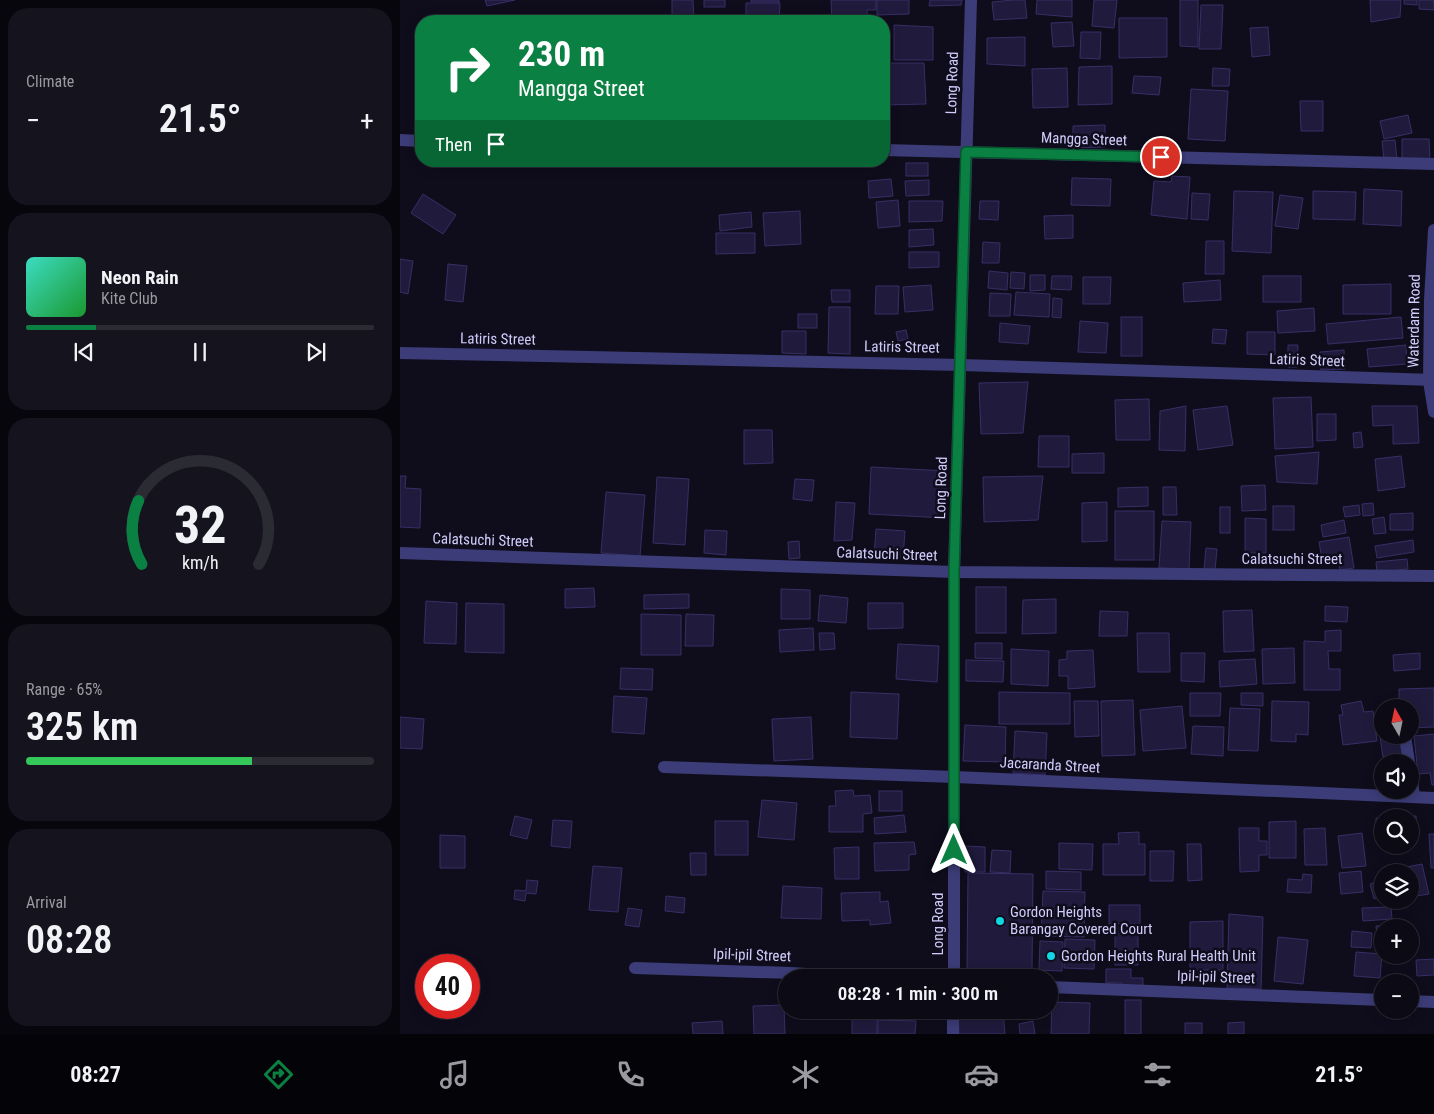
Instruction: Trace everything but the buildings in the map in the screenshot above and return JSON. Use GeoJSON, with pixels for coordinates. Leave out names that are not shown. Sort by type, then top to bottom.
{"type":"FeatureCollection","features":[{"type":"Feature","properties":{"kind":"street","name":"Long Road"},"geometry":{"type":"LineString","coordinates":[[954,969],[954,572],[971,0]]}},
{"type":"Feature","properties":{"kind":"street"},"geometry":{"type":"LineString","coordinates":[[400,140],[415,140]]}},
{"type":"Feature","properties":{"kind":"street","name":"Mangga Street"},"geometry":{"type":"LineString","coordinates":[[890,150],[1434,164]]}},
{"type":"Feature","properties":{"kind":"street","name":"Waterdam Road"},"geometry":{"type":"LineString","coordinates":[[1434,230],[1430,291],[1434,412]]}},
{"type":"Feature","properties":{"kind":"street","name":"Latiris Street"},"geometry":{"type":"LineString","coordinates":[[400,353],[960,365],[1432,380]]}},
{"type":"Feature","properties":{"kind":"street","name":"Calatsuchi Street"},"geometry":{"type":"LineString","coordinates":[[400,553],[954,572],[1434,576]]}},
{"type":"Feature","properties":{"kind":"street","name":"Jacaranda Street"},"geometry":{"type":"LineString","coordinates":[[664,767],[955,777],[1374,795]]}},
{"type":"Feature","properties":{"kind":"street","name":"Jacaranda Street"},"geometry":{"type":"LineString","coordinates":[[1419,797],[1434,798]]}},
{"type":"Feature","properties":{"kind":"street","name":"Ipil-ipil Street"},"geometry":{"type":"LineString","coordinates":[[635,968],[778,972]]}},
{"type":"Feature","properties":{"kind":"street","name":"Ipil-ipil Street"},"geometry":{"type":"LineString","coordinates":[[1058,987],[1374,1000]]}},
{"type":"Feature","properties":{"kind":"street"},"geometry":{"type":"LineString","coordinates":[[1419,1001],[1434,1002]]}},
{"type":"Feature","properties":{"kind":"street"},"geometry":{"type":"LineString","coordinates":[[953,1019],[953,1034]]}},
{"type":"Feature","properties":{"kind":"place","name":"Gordon Heights Barangay Covered Court"},"geometry":{"type":"Point","coordinates":[1000,921]}},
{"type":"Feature","properties":{"kind":"place","name":"Gordon Heights Rural Health Unit"},"geometry":{"type":"Point","coordinates":[1051,956]}},
{"type":"Feature","properties":{"kind":"route"},"geometry":{"type":"LineString","coordinates":[[954,850],[954,572],[966,152],[1161,157]]}}]}
